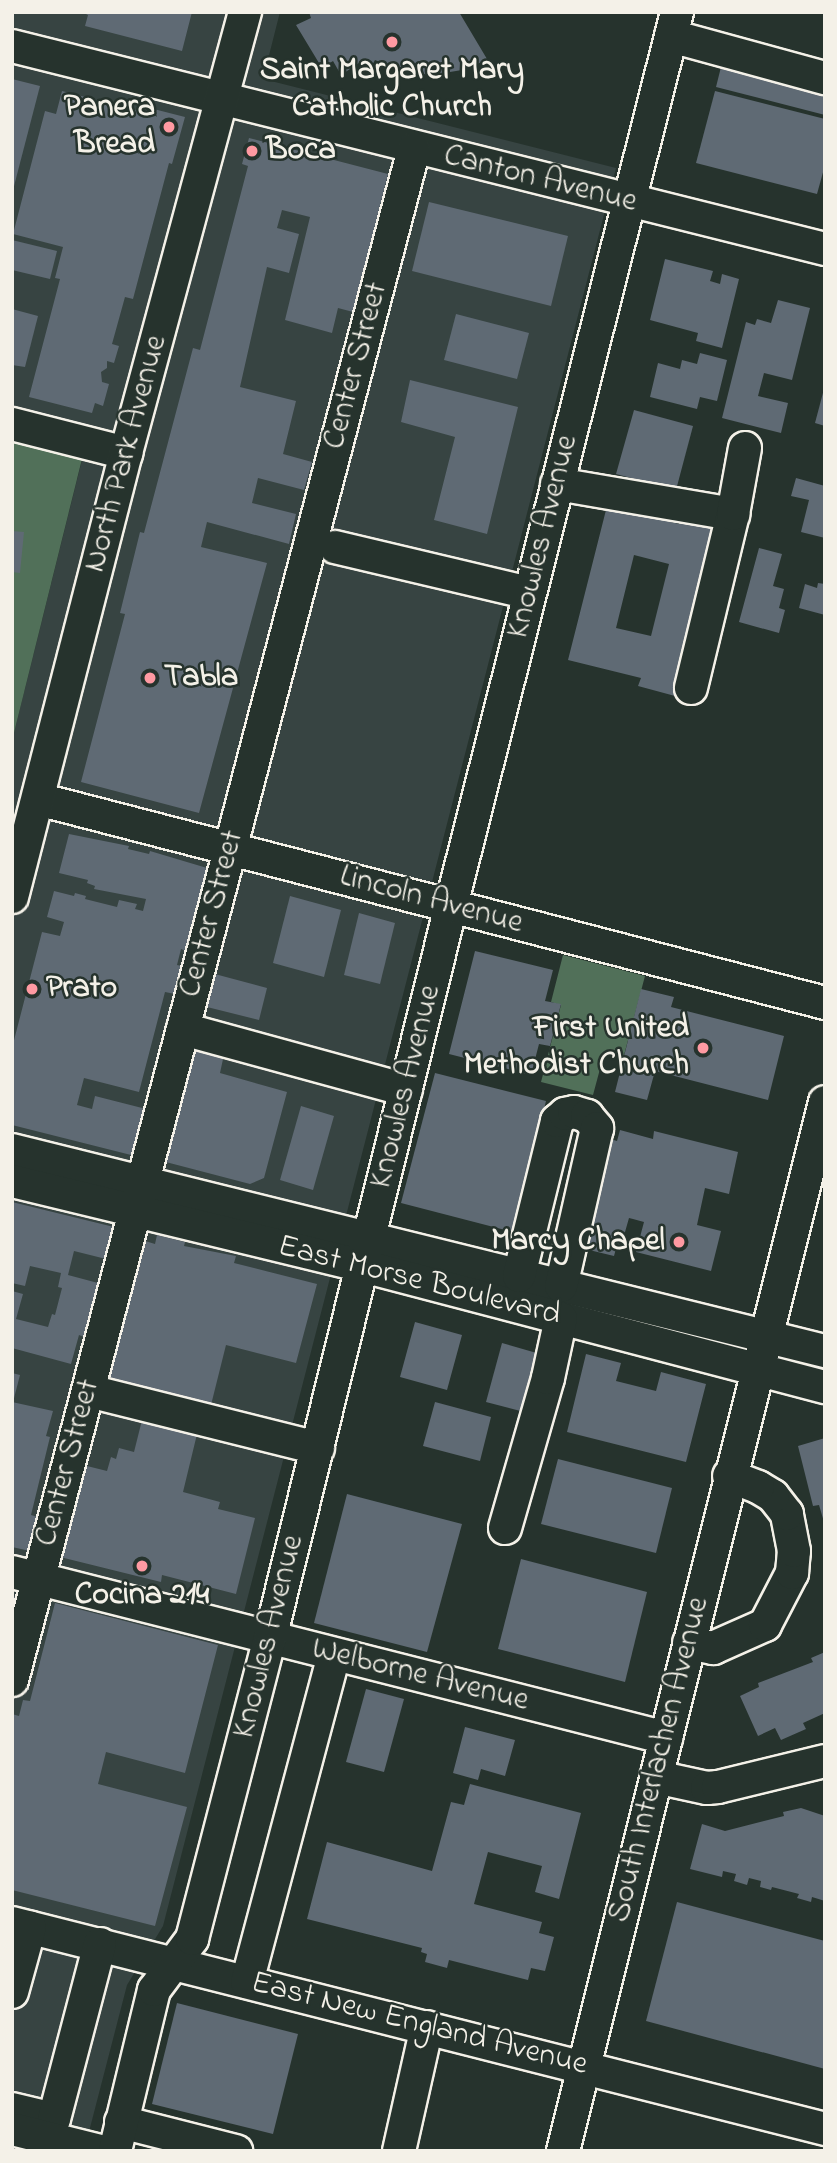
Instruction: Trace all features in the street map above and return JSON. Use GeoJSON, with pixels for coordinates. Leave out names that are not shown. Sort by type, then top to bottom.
{"type":"FeatureCollection","features":[{"type":"Feature","properties":{"kind":"street","name":"North Park Avenue"},"geometry":{"type":"LineString","coordinates":[[12,897],[126,453],[246,12]]}},
{"type":"Feature","properties":{"kind":"street"},"geometry":{"type":"LineString","coordinates":[[674,24],[825,78]]}},
{"type":"Feature","properties":{"kind":"street","name":"Knowles Avenue"},"geometry":{"type":"LineString","coordinates":[[118,2137],[154,1990],[192,1939],[318,1448],[529,593],[674,24]]}},
{"type":"Feature","properties":{"kind":"street","name":"Canton Avenue"},"geometry":{"type":"LineString","coordinates":[[12,46],[414,149],[825,249]]}},
{"type":"Feature","properties":{"kind":"street","name":"Center Street"},"geometry":{"type":"LineString","coordinates":[[12,1680],[25,1575],[89,1391],[414,149]]}},
{"type":"Feature","properties":{"kind":"street"},"geometry":{"type":"LineString","coordinates":[[12,424],[126,453]]}},
{"type":"Feature","properties":{"kind":"street"},"geometry":{"type":"LineString","coordinates":[[691,688],[733,514],[744,448]]}},
{"type":"Feature","properties":{"kind":"street"},"geometry":{"type":"LineString","coordinates":[[557,484],[733,514]]}},
{"type":"Feature","properties":{"kind":"street"},"geometry":{"type":"LineString","coordinates":[[335,547],[529,593]]}},
{"type":"Feature","properties":{"kind":"street","name":"Lincoln Avenue"},"geometry":{"type":"LineString","coordinates":[[38,799],[825,1003]]}},
{"type":"Feature","properties":{"kind":"street"},"geometry":{"type":"LineString","coordinates":[[183,1029],[406,1090]]}},
{"type":"Feature","properties":{"kind":"street","name":"South Interlachen Avenue"},"geometry":{"type":"LineString","coordinates":[[563,2151],[756,1369],[825,1102]]}},
{"type":"Feature","properties":{"kind":"street"},"geometry":{"type":"LineString","coordinates":[[519,1276],[557,1121],[565,1114],[574,1112],[587,1116],[597,1128],[561,1286]]}},
{"type":"Feature","properties":{"kind":"street","name":"East Morse Boulevard"},"geometry":{"type":"LineString","coordinates":[[12,1150],[140,1197]]}},
{"type":"Feature","properties":{"kind":"street","name":"East Morse Boulevard"},"geometry":{"type":"LineString","coordinates":[[12,1181],[140,1197],[367,1252],[519,1276],[825,1351]]}},
{"type":"Feature","properties":{"kind":"street","name":"East Morse Boulevard"},"geometry":{"type":"LineString","coordinates":[[367,1252],[561,1318],[825,1387]]}},
{"type":"Feature","properties":{"kind":"street"},"geometry":{"type":"LineString","coordinates":[[505,1528],[548,1378],[561,1318]]}},
{"type":"Feature","properties":{"kind":"street"},"geometry":{"type":"LineString","coordinates":[[89,1391],[318,1448]]}},
{"type":"Feature","properties":{"kind":"street"},"geometry":{"type":"LineString","coordinates":[[689,1643],[713,1648],[765,1625],[792,1573],[794,1551],[787,1514],[773,1496],[730,1476]]}},
{"type":"Feature","properties":{"kind":"street","name":"Welborne Avenue"},"geometry":{"type":"LineString","coordinates":[[25,1575],[666,1738]]}},
{"type":"Feature","properties":{"kind":"street"},"geometry":{"type":"LineString","coordinates":[[247,1982],[334,1654]]}},
{"type":"Feature","properties":{"kind":"street"},"geometry":{"type":"LineString","coordinates":[[656,1777],[707,1788],[718,1787],[825,1761]]}},
{"type":"Feature","properties":{"kind":"street"},"geometry":{"type":"LineString","coordinates":[[14,1978],[21,1925]]}},
{"type":"Feature","properties":{"kind":"street","name":"East New England Avenue"},"geometry":{"type":"LineString","coordinates":[[21,1925],[825,2129]]}},
{"type":"Feature","properties":{"kind":"street"},"geometry":{"type":"LineString","coordinates":[[12,2109],[54,2119],[100,1944]]}},
{"type":"Feature","properties":{"kind":"street"},"geometry":{"type":"LineString","coordinates":[[399,2151],[427,2027]]}},
{"type":"Feature","properties":{"kind":"street"},"geometry":{"type":"LineString","coordinates":[[12,2129],[55,2145],[100,2151]]}},
{"type":"Feature","properties":{"kind":"street"},"geometry":{"type":"LineString","coordinates":[[118,2137],[236,2151]]}},
{"type":"Feature","properties":{"kind":"shaded area"},"geometry":{"type":"Polygon","coordinates":[[[12,12],[280,12],[263,79],[616,168],[163,1926],[127,1985],[84,2151],[12,2151],[12,741],[82,460],[12,442],[12,12]]]}},
{"type":"Feature","properties":{"kind":"green space"},"geometry":{"type":"Polygon","coordinates":[[[12,442],[82,459],[12,741],[12,442]]]}},
{"type":"Feature","properties":{"kind":"green space"},"geometry":{"type":"Polygon","coordinates":[[[563,955],[645,976],[623,1059],[604,1054],[593,1095],[541,1082],[561,1005],[551,1002],[563,955]]]}},
{"type":"Feature","properties":{"kind":"building"},"geometry":{"type":"Polygon","coordinates":[[[82,12],[192,12],[182,51],[85,26],[88,15],[82,12]]]}},
{"type":"Feature","properties":{"kind":"building","name":"Saint Margaret Mary Catholic Church"},"geometry":{"type":"Polygon","coordinates":[[[309,12],[459,12],[487,59],[468,69],[432,75],[405,72],[375,60],[370,69],[359,63],[341,75],[333,61],[322,68],[296,25],[311,18],[309,12]]]}},
{"type":"Feature","properties":{"kind":"building"},"geometry":{"type":"Polygon","coordinates":[[[723,59],[825,85],[825,115],[716,87],[723,59]]]}},
{"type":"Feature","properties":{"kind":"building"},"geometry":{"type":"Polygon","coordinates":[[[12,79],[40,86],[13,190],[12,190],[12,79]]]}},
{"type":"Feature","properties":{"kind":"building"},"geometry":{"type":"Polygon","coordinates":[[[62,91],[136,110],[138,105],[185,117],[172,164],[169,163],[133,299],[125,297],[112,344],[119,346],[114,363],[107,361],[107,368],[101,372],[102,382],[109,384],[103,406],[95,403],[92,413],[29,397],[60,279],[55,278],[63,247],[13,234],[45,111],[56,114],[62,91]]]}},
{"type":"Feature","properties":{"kind":"building"},"geometry":{"type":"Polygon","coordinates":[[[715,91],[825,119],[825,165],[817,194],[696,163],[715,91]]]}},
{"type":"Feature","properties":{"kind":"building"},"geometry":{"type":"Polygon","coordinates":[[[249,138],[388,174],[353,312],[338,308],[332,333],[285,320],[310,217],[282,210],[277,228],[299,234],[289,273],[267,267],[240,387],[296,401],[283,454],[312,462],[304,490],[258,478],[252,503],[296,514],[289,544],[207,522],[201,547],[267,563],[199,813],[81,782],[125,614],[120,613],[140,532],[144,533],[193,348],[200,350],[248,166],[242,164],[249,138]]]}},
{"type":"Feature","properties":{"kind":"building"},"geometry":{"type":"Polygon","coordinates":[[[429,202],[568,236],[551,306],[412,271],[429,202]]]}},
{"type":"Feature","properties":{"kind":"building"},"geometry":{"type":"Polygon","coordinates":[[[12,240],[57,251],[50,279],[12,270],[12,240]]]}},
{"type":"Feature","properties":{"kind":"building"},"geometry":{"type":"Polygon","coordinates":[[[665,259],[713,271],[710,281],[720,284],[722,274],[739,279],[722,348],[696,341],[698,333],[650,320],[665,259]]]}},
{"type":"Feature","properties":{"kind":"building"},"geometry":{"type":"Polygon","coordinates":[[[778,300],[810,308],[792,380],[764,373],[758,396],[788,403],[781,433],[722,418],[746,322],[755,325],[757,319],[771,323],[778,300]]]}},
{"type":"Feature","properties":{"kind":"building"},"geometry":{"type":"Polygon","coordinates":[[[12,309],[38,316],[25,367],[12,365],[12,309]]]}},
{"type":"Feature","properties":{"kind":"building"},"geometry":{"type":"Polygon","coordinates":[[[456,314],[529,333],[517,379],[444,360],[456,314]]]}},
{"type":"Feature","properties":{"kind":"building"},"geometry":{"type":"Polygon","coordinates":[[[700,353],[727,360],[717,401],[700,397],[697,409],[650,397],[658,363],[680,369],[682,360],[697,364],[700,353]]]}},
{"type":"Feature","properties":{"kind":"building"},"geometry":{"type":"Polygon","coordinates":[[[410,380],[518,407],[487,534],[434,520],[455,437],[401,422],[410,380]]]}},
{"type":"Feature","properties":{"kind":"building"},"geometry":{"type":"Polygon","coordinates":[[[825,389],[825,426],[815,423],[825,389]]]}},
{"type":"Feature","properties":{"kind":"building"},"geometry":{"type":"Polygon","coordinates":[[[634,410],[693,426],[676,490],[616,474],[634,410]]]}},
{"type":"Feature","properties":{"kind":"building"},"geometry":{"type":"Polygon","coordinates":[[[796,478],[825,486],[825,538],[801,532],[809,500],[791,496],[796,478]]]}},
{"type":"Feature","properties":{"kind":"building"},"geometry":{"type":"Polygon","coordinates":[[[607,506],[679,524],[681,516],[718,525],[675,696],[638,686],[641,678],[568,660],[607,506]],[[634,555],[616,628],[651,636],[669,564],[634,555]]]}},
{"type":"Feature","properties":{"kind":"building"},"geometry":{"type":"Polygon","coordinates":[[[12,531],[24,532],[20,573],[12,572],[12,531]]]}},
{"type":"Feature","properties":{"kind":"building"},"geometry":{"type":"Polygon","coordinates":[[[759,548],[782,554],[773,586],[784,589],[779,608],[785,610],[779,633],[739,622],[759,548]]]}},
{"type":"Feature","properties":{"kind":"building"},"geometry":{"type":"Polygon","coordinates":[[[818,583],[825,584],[825,615],[799,608],[805,584],[817,588],[818,583]]]}},
{"type":"Feature","properties":{"kind":"building"},"geometry":{"type":"Polygon","coordinates":[[[69,834],[129,846],[128,849],[149,854],[150,851],[207,868],[186,951],[181,949],[177,965],[186,967],[180,995],[165,992],[139,1092],[84,1078],[77,1105],[92,1109],[95,1096],[150,1110],[139,1157],[12,1125],[12,1048],[42,932],[60,936],[64,922],[47,917],[54,891],[74,896],[75,893],[86,896],[85,899],[117,907],[119,900],[137,904],[135,909],[143,911],[146,899],[94,889],[95,886],[87,883],[88,880],[59,873],[69,834]]]}},
{"type":"Feature","properties":{"kind":"building"},"geometry":{"type":"Polygon","coordinates":[[[290,896],[341,910],[324,977],[273,963],[290,896]]]}},
{"type":"Feature","properties":{"kind":"building"},"geometry":{"type":"Polygon","coordinates":[[[359,913],[395,923],[380,984],[344,975],[359,913]]]}},
{"type":"Feature","properties":{"kind":"building"},"geometry":{"type":"Polygon","coordinates":[[[475,951],[553,970],[545,1001],[561,1004],[550,1046],[539,1044],[531,1075],[449,1054],[475,951]]]}},
{"type":"Feature","properties":{"kind":"building"},"geometry":{"type":"Polygon","coordinates":[[[211,973],[267,988],[259,1020],[203,1006],[211,973]]]}},
{"type":"Feature","properties":{"kind":"building","name":"First United Methodist Church"},"geometry":{"type":"Polygon","coordinates":[[[641,989],[674,997],[671,1007],[784,1036],[768,1100],[655,1071],[647,1100],[615,1092],[641,989]]]}},
{"type":"Feature","properties":{"kind":"building"},"geometry":{"type":"Polygon","coordinates":[[[194,1042],[225,1050],[220,1073],[287,1092],[264,1178],[250,1184],[162,1161],[194,1042]]]}},
{"type":"Feature","properties":{"kind":"building"},"geometry":{"type":"Polygon","coordinates":[[[435,1073],[546,1101],[513,1232],[401,1203],[435,1073]]]}},
{"type":"Feature","properties":{"kind":"building"},"geometry":{"type":"Polygon","coordinates":[[[301,1106],[334,1116],[313,1190],[280,1180],[301,1106]]]}},
{"type":"Feature","properties":{"kind":"building"},"geometry":{"type":"Polygon","coordinates":[[[620,1130],[653,1139],[654,1131],[738,1152],[729,1194],[705,1188],[697,1225],[721,1231],[711,1271],[636,1252],[644,1222],[629,1218],[621,1246],[617,1245],[614,1256],[585,1249],[607,1138],[617,1141],[620,1130]]]}},
{"type":"Feature","properties":{"kind":"building"},"geometry":{"type":"Polygon","coordinates":[[[12,1202],[118,1228],[110,1260],[74,1251],[68,1275],[98,1283],[84,1337],[79,1335],[71,1364],[12,1348],[12,1291],[23,1294],[16,1319],[48,1327],[52,1314],[55,1315],[62,1288],[58,1287],[61,1273],[30,1266],[25,1286],[12,1283],[12,1202]]]}},
{"type":"Feature","properties":{"kind":"building"},"geometry":{"type":"Polygon","coordinates":[[[157,1235],[185,1242],[184,1246],[236,1256],[234,1263],[317,1284],[296,1363],[226,1345],[209,1413],[105,1386],[142,1240],[155,1244],[157,1235]]]}},
{"type":"Feature","properties":{"kind":"building"},"geometry":{"type":"Polygon","coordinates":[[[415,1322],[462,1335],[447,1390],[400,1377],[415,1322]]]}},
{"type":"Feature","properties":{"kind":"building"},"geometry":{"type":"Polygon","coordinates":[[[502,1343],[547,1356],[532,1414],[486,1402],[502,1343]]]}},
{"type":"Feature","properties":{"kind":"building"},"geometry":{"type":"Polygon","coordinates":[[[586,1354],[621,1363],[616,1381],[656,1391],[661,1372],[706,1384],[686,1462],[567,1432],[586,1354]]]}},
{"type":"Feature","properties":{"kind":"building"},"geometry":{"type":"Polygon","coordinates":[[[12,1373],[20,1375],[13,1402],[12,1401],[12,1373]]]}},
{"type":"Feature","properties":{"kind":"building"},"geometry":{"type":"Polygon","coordinates":[[[12,1402],[53,1411],[46,1436],[50,1437],[31,1515],[38,1517],[30,1551],[12,1547],[12,1402]]]}},
{"type":"Feature","properties":{"kind":"building"},"geometry":{"type":"Polygon","coordinates":[[[435,1402],[491,1417],[480,1461],[423,1446],[435,1402]]]}},
{"type":"Feature","properties":{"kind":"building"},"geometry":{"type":"Polygon","coordinates":[[[143,1416],[198,1430],[183,1492],[220,1502],[218,1509],[255,1518],[236,1594],[162,1575],[161,1582],[60,1557],[83,1465],[107,1471],[111,1457],[116,1459],[119,1448],[134,1452],[143,1416]]]}},
{"type":"Feature","properties":{"kind":"building"},"geometry":{"type":"Polygon","coordinates":[[[825,1438],[824,1522],[819,1505],[813,1506],[798,1446],[825,1438]]]}},
{"type":"Feature","properties":{"kind":"building"},"geometry":{"type":"Polygon","coordinates":[[[558,1459],[672,1488],[656,1553],[541,1524],[558,1459]]]}},
{"type":"Feature","properties":{"kind":"building"},"geometry":{"type":"Polygon","coordinates":[[[347,1494],[462,1524],[427,1652],[314,1623],[347,1494]]]}},
{"type":"Feature","properties":{"kind":"building"},"geometry":{"type":"Polygon","coordinates":[[[521,1559],[647,1592],[625,1682],[498,1649],[521,1559]]]}},
{"type":"Feature","properties":{"kind":"building"},"geometry":{"type":"Polygon","coordinates":[[[12,1596],[24,1599],[12,1640],[12,1596]]]}},
{"type":"Feature","properties":{"kind":"building"},"geometry":{"type":"Polygon","coordinates":[[[55,1603],[218,1645],[185,1773],[106,1752],[98,1784],[187,1807],[155,1926],[12,1890],[12,1714],[19,1716],[23,1700],[30,1701],[55,1603]]]}},
{"type":"Feature","properties":{"kind":"building"},"geometry":{"type":"Polygon","coordinates":[[[825,1652],[825,1713],[803,1723],[806,1729],[781,1740],[775,1728],[758,1736],[740,1696],[759,1687],[758,1683],[813,1662],[811,1658],[825,1652]]]}},
{"type":"Feature","properties":{"kind":"building"},"geometry":{"type":"Polygon","coordinates":[[[366,1689],[404,1699],[384,1772],[346,1762],[366,1689]]]}},
{"type":"Feature","properties":{"kind":"building"},"geometry":{"type":"Polygon","coordinates":[[[465,1727],[515,1740],[505,1776],[481,1769],[478,1780],[453,1773],[465,1727]]]}},
{"type":"Feature","properties":{"kind":"building"},"geometry":{"type":"Polygon","coordinates":[[[470,1784],[581,1813],[559,1899],[535,1892],[542,1866],[488,1852],[474,1904],[542,1922],[539,1933],[554,1937],[545,1971],[531,1968],[528,1980],[449,1960],[447,1968],[425,1962],[427,1954],[421,1952],[422,1948],[307,1919],[327,1842],[432,1871],[451,1802],[464,1805],[470,1784]]]}},
{"type":"Feature","properties":{"kind":"building"},"geometry":{"type":"Polygon","coordinates":[[[801,1808],[825,1816],[825,1901],[812,1897],[811,1902],[797,1898],[799,1894],[772,1887],[771,1890],[760,1887],[761,1881],[749,1878],[747,1885],[734,1881],[736,1874],[723,1871],[722,1877],[690,1869],[702,1824],[725,1831],[784,1816],[783,1812],[801,1808]]]}},
{"type":"Feature","properties":{"kind":"building"},"geometry":{"type":"Polygon","coordinates":[[[677,1902],[825,1941],[825,2069],[646,2021],[677,1902]]]}},
{"type":"Feature","properties":{"kind":"building"},"geometry":{"type":"Polygon","coordinates":[[[177,2003],[298,2034],[273,2134],[152,2104],[177,2003]]]}},
{"type":"Feature","properties":{"kind":"place","name":"Saint Margaret Mary Catholic Church"},"geometry":{"type":"Point","coordinates":[392,42]}},
{"type":"Feature","properties":{"kind":"place","name":"Panera Bread"},"geometry":{"type":"Point","coordinates":[169,127]}},
{"type":"Feature","properties":{"kind":"place","name":"Boca"},"geometry":{"type":"Point","coordinates":[252,151]}},
{"type":"Feature","properties":{"kind":"place","name":"Tabla"},"geometry":{"type":"Point","coordinates":[150,678]}},
{"type":"Feature","properties":{"kind":"place","name":"Prato"},"geometry":{"type":"Point","coordinates":[32,989]}},
{"type":"Feature","properties":{"kind":"place","name":"First United Methodist Church"},"geometry":{"type":"Point","coordinates":[703,1048]}},
{"type":"Feature","properties":{"kind":"place","name":"Marcy Chapel"},"geometry":{"type":"Point","coordinates":[679,1242]}},
{"type":"Feature","properties":{"kind":"place","name":"Cocina 214"},"geometry":{"type":"Point","coordinates":[142,1566]}}]}
